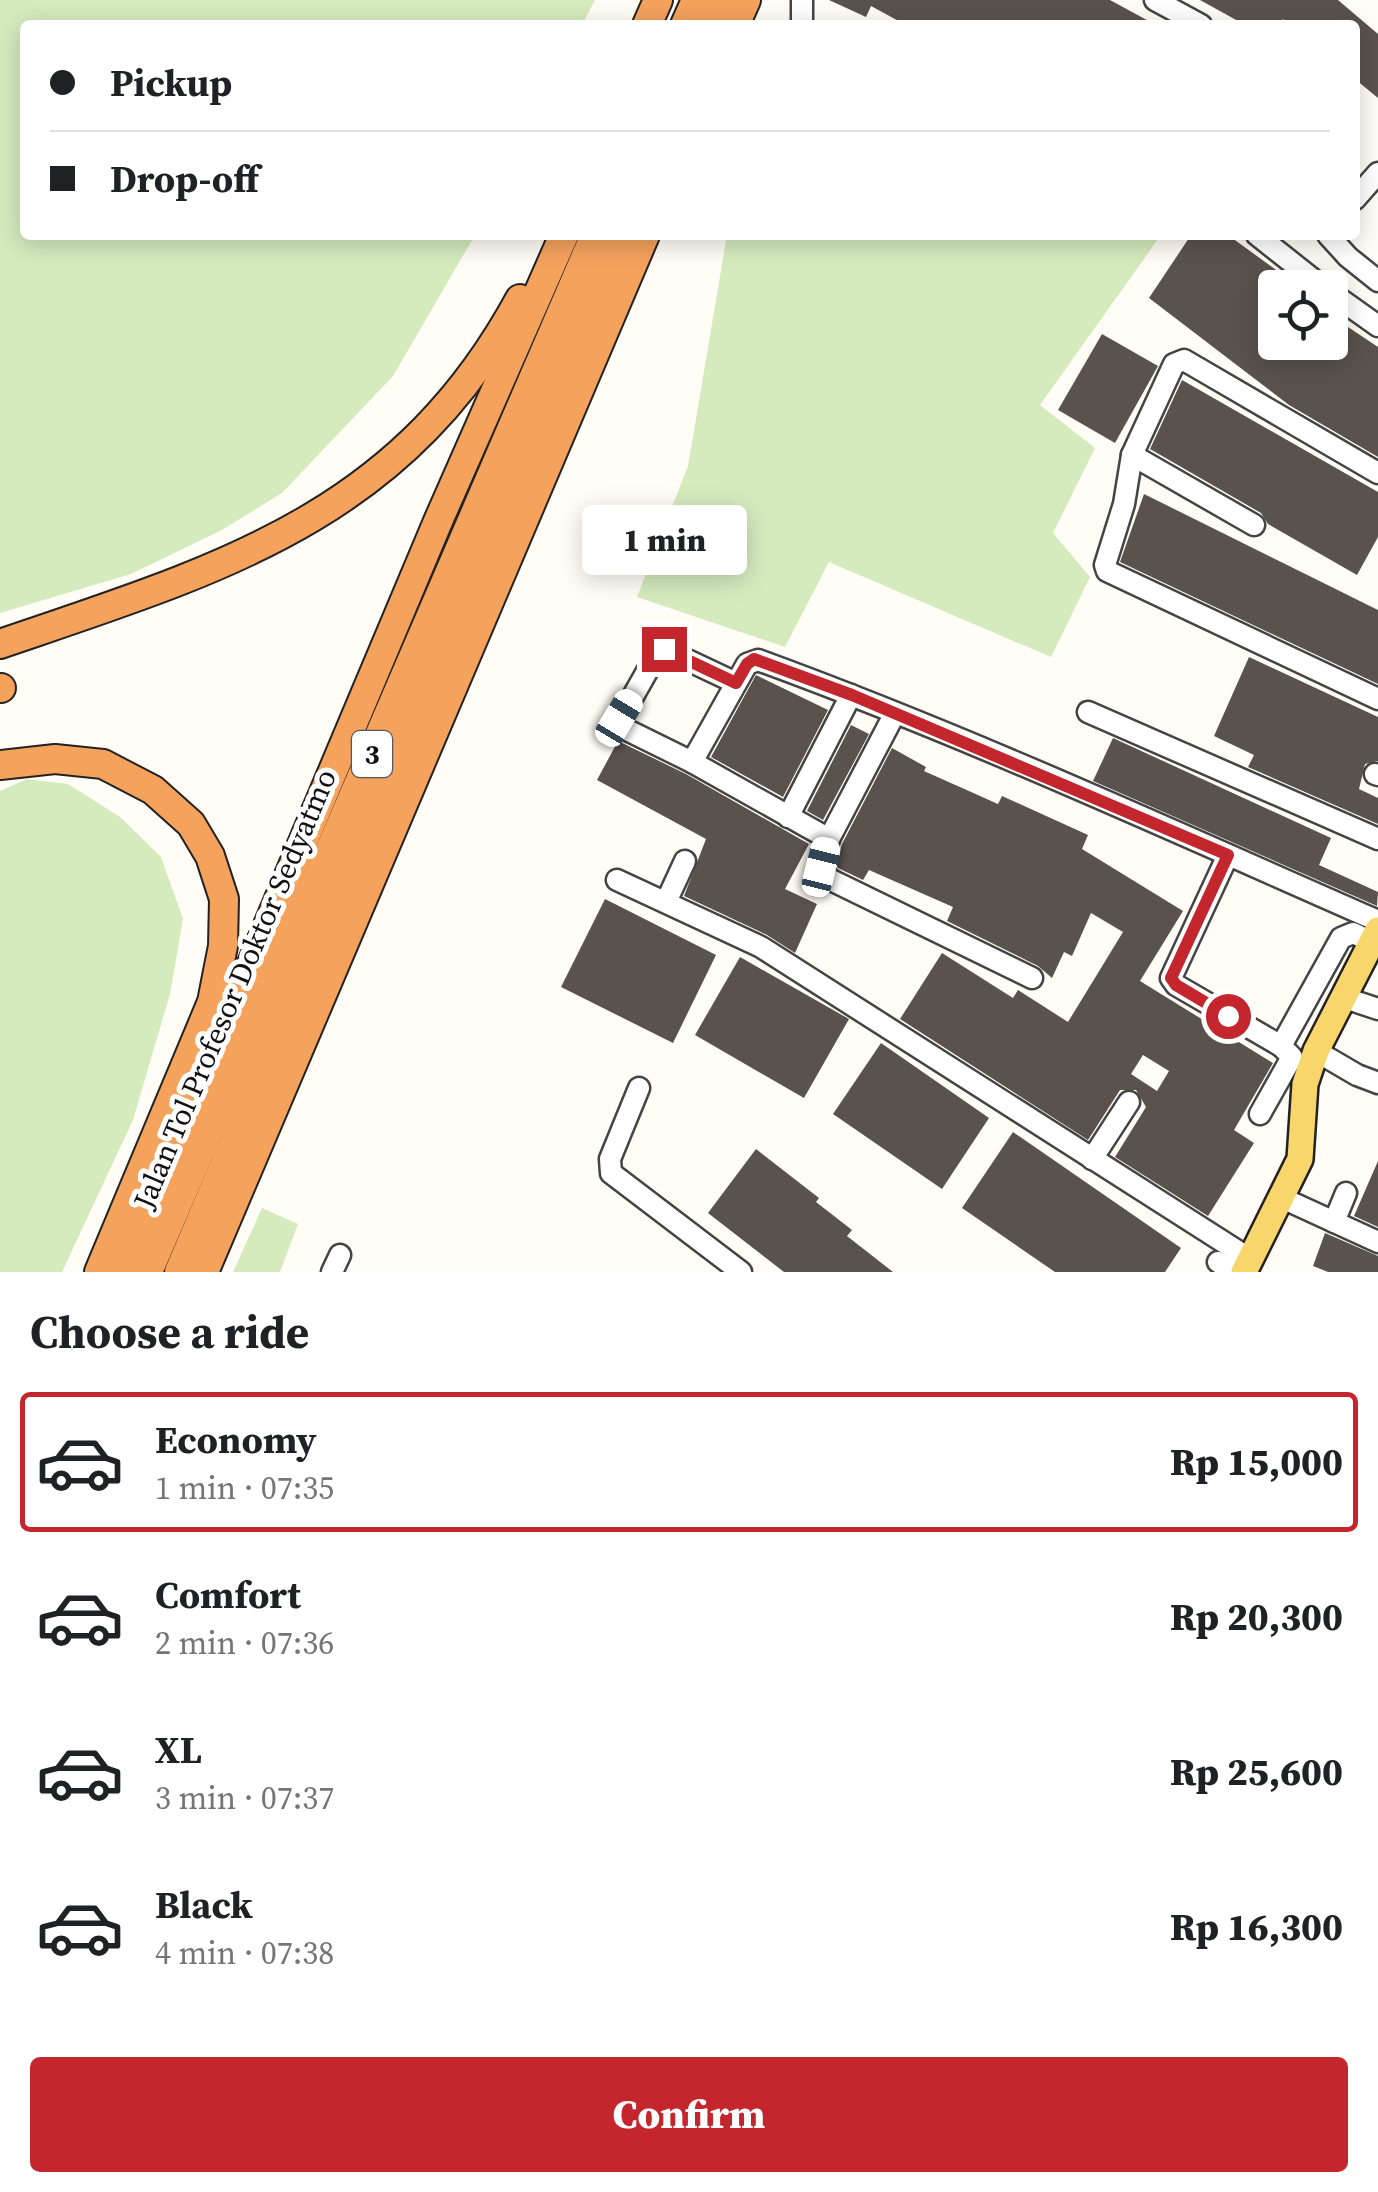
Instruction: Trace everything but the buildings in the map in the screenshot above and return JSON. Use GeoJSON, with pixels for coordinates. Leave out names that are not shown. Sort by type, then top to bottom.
{"type":"FeatureCollection","features":[{"type":"Feature","properties":{"kind":"highway"},"geometry":{"type":"LineString","coordinates":[[0,644],[250,551],[340,503],[380,474],[418,438],[480,365],[510,319],[550,240]]}},
{"type":"Feature","properties":{"kind":"highway","name":"Jalan Tol Profesor Doktor Sedyatmo"},"geometry":{"type":"LineString","coordinates":[[122,1272],[562,240]]}},
{"type":"Feature","properties":{"kind":"highway","name":"Jalan Tol Profesor Doktor Sedyatmo"},"geometry":{"type":"LineString","coordinates":[[148,1272],[593,240]]}},
{"type":"Feature","properties":{"kind":"highway","name":"Jalan Tol Profesor Doktor Sedyatmo"},"geometry":{"type":"LineString","coordinates":[[179,1272],[616,240]]}},
{"type":"Feature","properties":{"kind":"highway","name":"3"},"geometry":{"type":"LineString","coordinates":[[204,1272],[643,240]]}},
{"type":"Feature","properties":{"kind":"highway"},"geometry":{"type":"LineString","coordinates":[[0,765],[55,759],[102,764],[152,790],[191,824],[210,856],[224,899],[223,946],[212,1002],[99,1272]]}},
{"type":"Feature","properties":{"kind":"main road"},"geometry":{"type":"LineString","coordinates":[[1239,1268],[1282,1198],[1300,1159],[1305,1084],[1316,1051],[1344,998],[1369,973],[1376,931]]}},
{"type":"Feature","properties":{"kind":"street"},"geometry":{"type":"LineString","coordinates":[[1155,0],[1192,20]]}},
{"type":"Feature","properties":{"kind":"street"},"geometry":{"type":"LineString","coordinates":[[1360,193],[1378,174]]}},
{"type":"Feature","properties":{"kind":"street"},"geometry":{"type":"LineString","coordinates":[[1263,240],[1301,270]]}},
{"type":"Feature","properties":{"kind":"street"},"geometry":{"type":"LineString","coordinates":[[1333,240],[1378,282]]}},
{"type":"Feature","properties":{"kind":"street"},"geometry":{"type":"LineString","coordinates":[[1348,305],[1378,326]]}},
{"type":"Feature","properties":{"kind":"street"},"geometry":{"type":"LineString","coordinates":[[1378,472],[1184,360],[1174,364],[1132,455],[1124,504],[1105,565],[1107,571],[1378,699]]}},
{"type":"Feature","properties":{"kind":"street"},"geometry":{"type":"LineString","coordinates":[[1132,455],[1254,525]]}},
{"type":"Feature","properties":{"kind":"street"},"geometry":{"type":"LineString","coordinates":[[736,683],[664,649],[658,652],[619,718],[624,728],[829,839]]}},
{"type":"Feature","properties":{"kind":"street"},"geometry":{"type":"LineString","coordinates":[[692,762],[747,664],[754,659],[852,695],[1228,855],[1376,931]]}},
{"type":"Feature","properties":{"kind":"street"},"geometry":{"type":"LineString","coordinates":[[788,816],[852,695]]}},
{"type":"Feature","properties":{"kind":"street"},"geometry":{"type":"LineString","coordinates":[[1088,712],[1378,839]]}},
{"type":"Feature","properties":{"kind":"street"},"geometry":{"type":"LineString","coordinates":[[894,713],[829,839],[821,867],[829,879],[1032,978]]}},
{"type":"Feature","properties":{"kind":"street"},"geometry":{"type":"LineString","coordinates":[[1228,855],[1171,978],[1176,985],[1281,1046],[1292,1058],[1260,1114]]}},
{"type":"Feature","properties":{"kind":"street"},"geometry":{"type":"LineString","coordinates":[[666,902],[686,861]]}},
{"type":"Feature","properties":{"kind":"street"},"geometry":{"type":"LineString","coordinates":[[616,880],[761,947],[1092,1159],[1239,1268]]}},
{"type":"Feature","properties":{"kind":"street"},"geometry":{"type":"LineString","coordinates":[[1281,1046],[1341,938],[1376,931]]}},
{"type":"Feature","properties":{"kind":"street"},"geometry":{"type":"LineString","coordinates":[[1344,998],[1378,1009]]}},
{"type":"Feature","properties":{"kind":"street"},"geometry":{"type":"LineString","coordinates":[[1316,1051],[1378,1083]]}},
{"type":"Feature","properties":{"kind":"street"},"geometry":{"type":"LineString","coordinates":[[640,1088],[610,1160],[611,1172],[741,1272]]}},
{"type":"Feature","properties":{"kind":"street"},"geometry":{"type":"LineString","coordinates":[[1092,1159],[1129,1102]]}},
{"type":"Feature","properties":{"kind":"street"},"geometry":{"type":"LineString","coordinates":[[1334,1222],[1346,1193]]}},
{"type":"Feature","properties":{"kind":"street"},"geometry":{"type":"LineString","coordinates":[[1282,1198],[1378,1242]]}},
{"type":"Feature","properties":{"kind":"green space"},"geometry":{"type":"Polygon","coordinates":[[[0,0],[595,0],[585,20],[20,20],[20,240],[472,240],[393,376],[282,493],[222,530],[131,574],[0,613],[0,0]]]}},
{"type":"Feature","properties":{"kind":"green space"},"geometry":{"type":"Polygon","coordinates":[[[726,240],[1157,240],[1040,405],[1095,448],[1053,533],[1090,577],[1051,657],[829,562],[785,647],[637,597],[688,466],[726,240]]]}},
{"type":"Feature","properties":{"kind":"green space"},"geometry":{"type":"Polygon","coordinates":[[[27,779],[68,784],[120,817],[161,857],[183,919],[170,994],[133,1120],[62,1272],[0,1272],[0,791],[27,779]]]}},
{"type":"Feature","properties":{"kind":"green space"},"geometry":{"type":"Polygon","coordinates":[[[262,1208],[298,1224],[280,1272],[233,1272],[262,1208]]]}},
{"type":"Feature","properties":{"kind":"route"},"geometry":{"type":"LineString","coordinates":[[664,649],[736,683],[754,659],[810,679],[1228,855],[1171,978],[1176,985],[1228,1016]]}}]}
